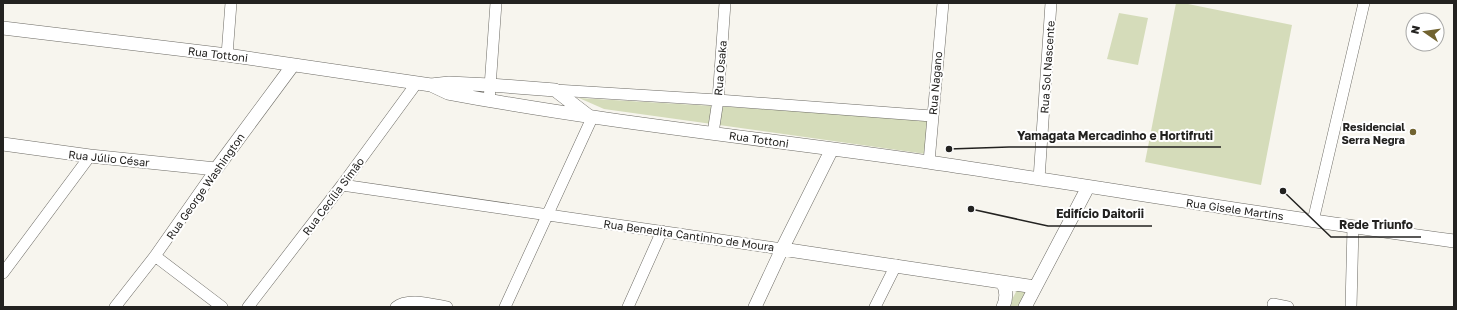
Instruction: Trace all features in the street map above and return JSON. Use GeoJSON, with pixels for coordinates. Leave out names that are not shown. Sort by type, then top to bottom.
{"type":"FeatureCollection","features":[{"type":"Feature","properties":{"kind":"street"},"geometry":{"type":"LineString","coordinates":[[227,55],[231,3]]}},
{"type":"Feature","properties":{"kind":"street"},"geometry":{"type":"LineString","coordinates":[[489,101],[496,3]]}},
{"type":"Feature","properties":{"kind":"street","name":"Rua Osaka"},"geometry":{"type":"LineString","coordinates":[[713,132],[718,100],[725,3]]}},
{"type":"Feature","properties":{"kind":"street","name":"Rua Nagano"},"geometry":{"type":"LineString","coordinates":[[929,162],[943,3]]}},
{"type":"Feature","properties":{"kind":"street","name":"Rua Sol Nascente"},"geometry":{"type":"LineString","coordinates":[[1039,179],[1051,3]]}},
{"type":"Feature","properties":{"kind":"street"},"geometry":{"type":"LineString","coordinates":[[1313,221],[1364,3]]}},
{"type":"Feature","properties":{"kind":"street","name":"Rua Tottoni"},"geometry":{"type":"LineString","coordinates":[[3,28],[227,55],[432,86],[449,84],[490,85],[932,116]]}},
{"type":"Feature","properties":{"kind":"street","name":"Rua George Washington"},"geometry":{"type":"LineString","coordinates":[[115,307],[155,256],[216,169],[293,65]]}},
{"type":"Feature","properties":{"kind":"street","name":"Rua Cecília Simão"},"geometry":{"type":"LineString","coordinates":[[248,307],[342,185],[416,84]]}},
{"type":"Feature","properties":{"kind":"street","name":"Rua Tottoni"},"geometry":{"type":"LineString","coordinates":[[432,86],[448,93],[592,118],[713,132],[929,162],[1088,187]]}},
{"type":"Feature","properties":{"kind":"street"},"geometry":{"type":"LineString","coordinates":[[505,307],[592,118],[555,90]]}},
{"type":"Feature","properties":{"kind":"street","name":"Rua Júlio César"},"geometry":{"type":"LineString","coordinates":[[3,144],[90,156],[216,169]]}},
{"type":"Feature","properties":{"kind":"street"},"geometry":{"type":"LineString","coordinates":[[755,307],[832,149]]}},
{"type":"Feature","properties":{"kind":"street"},"geometry":{"type":"LineString","coordinates":[[3,273],[90,156]]}},
{"type":"Feature","properties":{"kind":"street","name":"Rua Benedita Cantinho de Moura"},"geometry":{"type":"LineString","coordinates":[[342,185],[662,230],[1035,287]]}},
{"type":"Feature","properties":{"kind":"street"},"geometry":{"type":"LineString","coordinates":[[1025,307],[1088,187]]}},
{"type":"Feature","properties":{"kind":"street","name":"Rua Gisele Martins"},"geometry":{"type":"LineString","coordinates":[[1088,187],[1454,241]]}},
{"type":"Feature","properties":{"kind":"street"},"geometry":{"type":"LineString","coordinates":[[1351,307],[1353,227]]}},
{"type":"Feature","properties":{"kind":"street"},"geometry":{"type":"LineString","coordinates":[[628,307],[662,230]]}},
{"type":"Feature","properties":{"kind":"street"},"geometry":{"type":"LineString","coordinates":[[155,256],[222,307]]}},
{"type":"Feature","properties":{"kind":"street"},"geometry":{"type":"LineString","coordinates":[[875,307],[896,265]]}},
{"type":"Feature","properties":{"kind":"street"},"geometry":{"type":"LineString","coordinates":[[1002,282],[1006,291],[1006,298],[1003,307]]}},
{"type":"Feature","properties":{"kind":"street"},"geometry":{"type":"LineString","coordinates":[[396,307],[414,302],[447,307]]}},
{"type":"Feature","properties":{"kind":"street"},"geometry":{"type":"LineString","coordinates":[[1273,304],[1288,307]]}},
{"type":"Feature","properties":{"kind":"green space"},"geometry":{"type":"Polygon","coordinates":[[[1176,3],[1183,3],[1292,25],[1261,185],[1145,162],[1176,3]]]}},
{"type":"Feature","properties":{"kind":"green space"},"geometry":{"type":"Polygon","coordinates":[[[1119,13],[1148,18],[1138,65],[1107,59],[1119,13]]]}},
{"type":"Feature","properties":{"kind":"green space"},"geometry":{"type":"Polygon","coordinates":[[[579,98],[929,119],[926,154],[604,109],[579,98]]]}},
{"type":"Feature","properties":{"kind":"green space"},"geometry":{"type":"Polygon","coordinates":[[[1017,290],[1026,292],[1018,307],[1008,307],[1017,290]]]}},
{"type":"Feature","properties":{"kind":"place","name":"Residencial Serra Negra"},"geometry":{"type":"Point","coordinates":[1413,132]}},
{"type":"Feature","properties":{"kind":"place","name":"Yamagata Mercadinho e Hortifruti"},"geometry":{"type":"Point","coordinates":[949,149]}},
{"type":"Feature","properties":{"kind":"place","name":"Rede Triunfo"},"geometry":{"type":"Point","coordinates":[1283,191]}},
{"type":"Feature","properties":{"kind":"place","name":"Edifício Daitorii"},"geometry":{"type":"Point","coordinates":[971,209]}}]}
